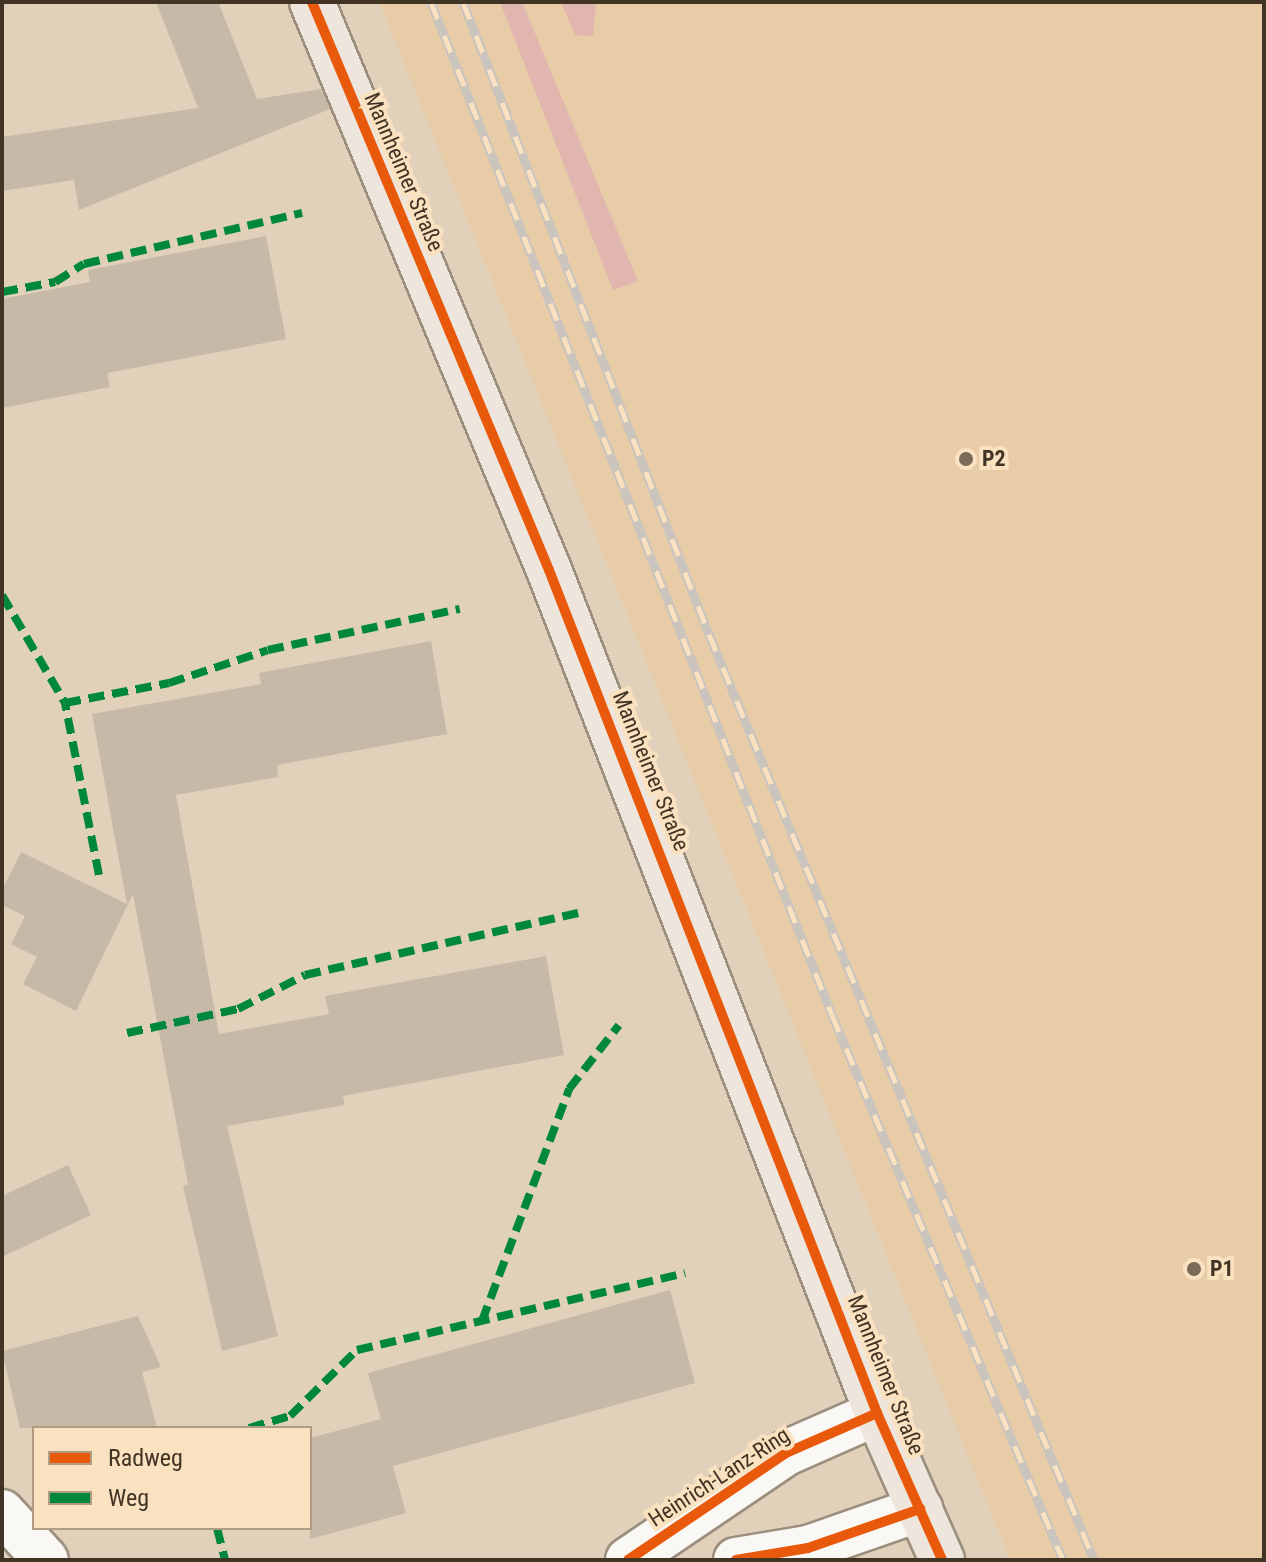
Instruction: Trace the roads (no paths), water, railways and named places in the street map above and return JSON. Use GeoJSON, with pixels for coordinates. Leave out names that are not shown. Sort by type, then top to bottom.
{"type":"FeatureCollection","features":[{"type":"Feature","properties":{"kind":"main road","name":"Mannheimer Straße"},"geometry":{"type":"LineString","coordinates":[[312,2],[602,702],[877,1413],[942,1560]]}},
{"type":"Feature","properties":{"kind":"street","name":"Heinrich-Lanz-Ring"},"geometry":{"type":"LineString","coordinates":[[628,1560],[786,1453],[877,1413]]}},
{"type":"Feature","properties":{"kind":"street"},"geometry":{"type":"LineString","coordinates":[[736,1560],[808,1548],[920,1509]]}},
{"type":"Feature","properties":{"kind":"street"},"geometry":{"type":"LineString","coordinates":[[2,1512],[46,1560]]}},
{"type":"Feature","properties":{"kind":"railway"},"geometry":{"type":"LineString","coordinates":[[431,2],[832,1015],[1063,1560]]}},
{"type":"Feature","properties":{"kind":"railway"},"geometry":{"type":"LineString","coordinates":[[463,2],[709,634],[1094,1560]]}},
{"type":"Feature","properties":{"kind":"place","name":"P2"},"geometry":{"type":"Point","coordinates":[966,459]}},
{"type":"Feature","properties":{"kind":"place","name":"P1"},"geometry":{"type":"Point","coordinates":[1194,1269]}}]}
